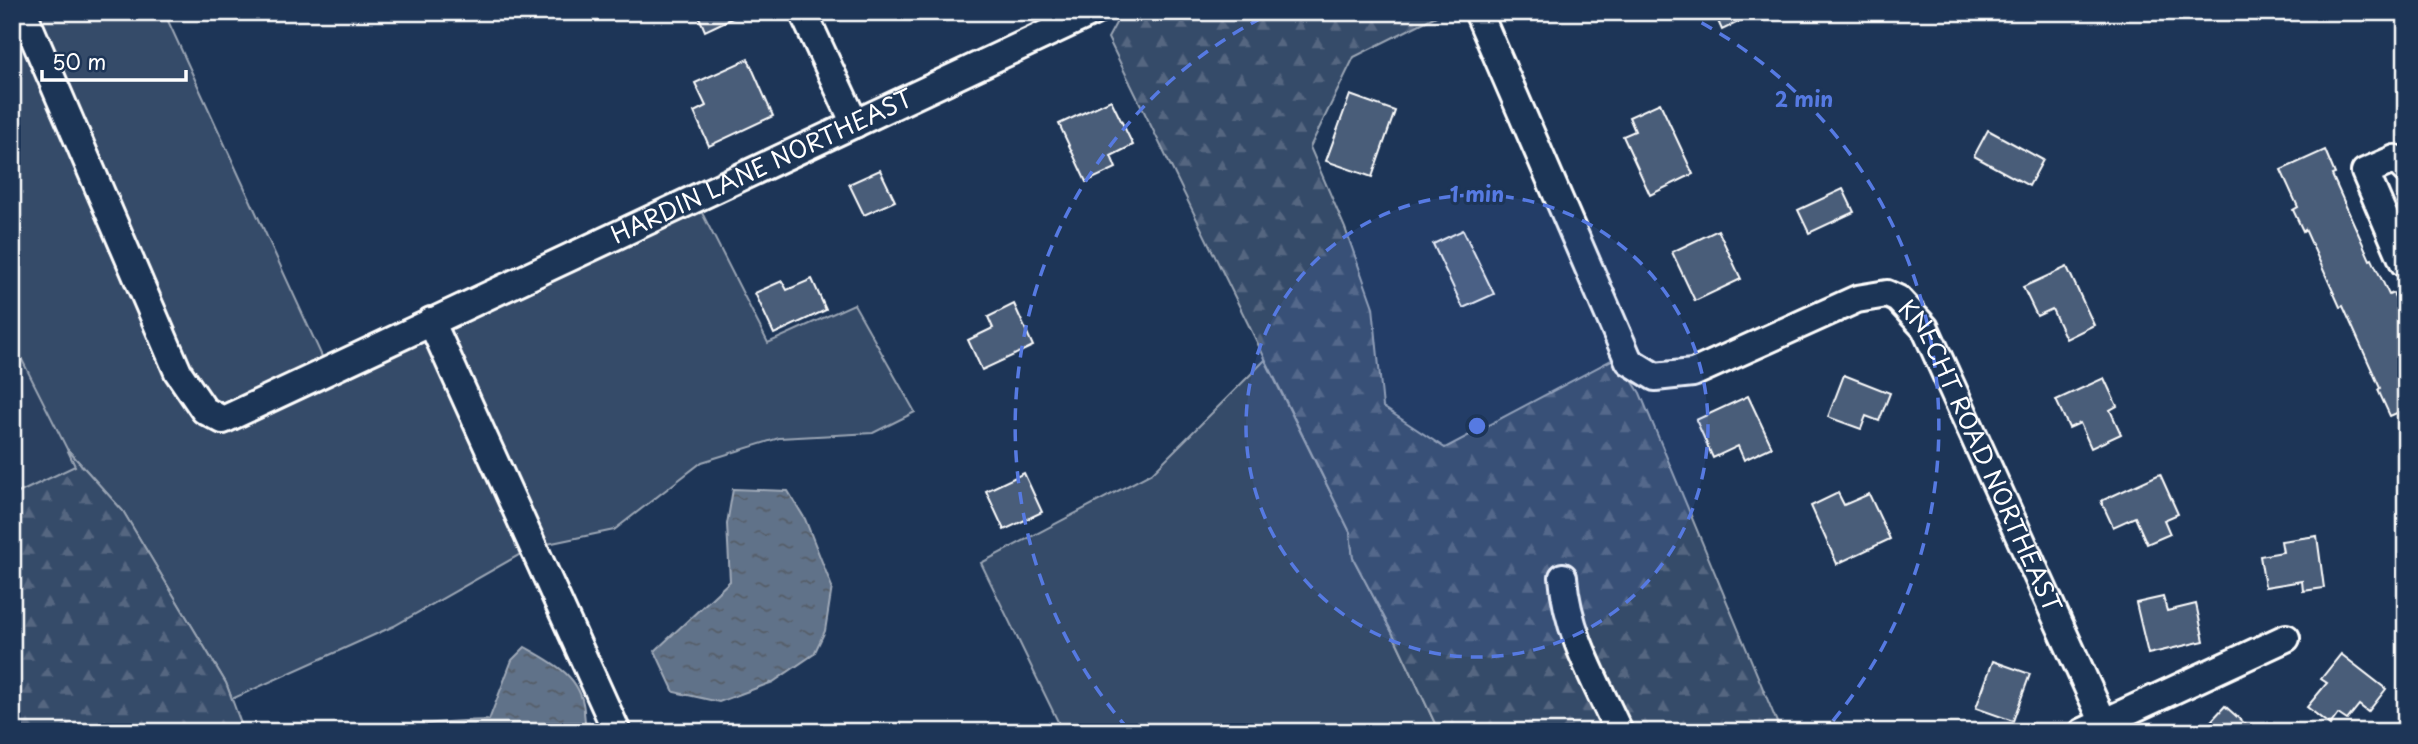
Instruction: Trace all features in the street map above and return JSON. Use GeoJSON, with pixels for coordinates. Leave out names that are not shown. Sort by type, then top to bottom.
{"type":"FeatureCollection","features":[{"type":"Feature","properties":{"kind":"street","name":"HARDIN LANE NORTHEAST"},"geometry":{"type":"LineString","coordinates":[[23,12],[178,372],[204,410],[223,420],[1093,12]]}},
{"type":"Feature","properties":{"kind":"street"},"geometry":{"type":"LineString","coordinates":[[803,12],[855,124]]}},
{"type":"Feature","properties":{"kind":"street","name":"KNECHT ROAD NORTHEAST"},"geometry":{"type":"LineString","coordinates":[[1478,12],[1629,361],[1655,377],[1693,373],[1857,299],[1887,294],[1898,299],[1925,328],[2098,728]]}},
{"type":"Feature","properties":{"kind":"street"},"geometry":{"type":"LineString","coordinates":[[2406,170],[2395,159],[2365,172],[2406,263]]}},
{"type":"Feature","properties":{"kind":"street"},"geometry":{"type":"LineString","coordinates":[[431,321],[617,732]]}},
{"type":"Feature","properties":{"kind":"street"},"geometry":{"type":"LineString","coordinates":[[1563,578],[1570,622],[1619,732]]}},
{"type":"Feature","properties":{"kind":"street"},"geometry":{"type":"LineString","coordinates":[[2098,728],[2286,638]]}},
{"type":"Feature","properties":{"kind":"shaded area"},"geometry":{"type":"Polygon","coordinates":[[[12,340],[76,466],[12,496],[12,340]]]}},
{"type":"Feature","properties":{"kind":"green space"},"geometry":{"type":"Polygon","coordinates":[[[12,12],[164,12],[325,363],[694,197],[768,343],[854,304],[915,412],[873,433],[779,438],[702,462],[614,530],[533,547],[394,626],[232,699],[226,683],[123,511],[67,449],[12,340],[12,12]]]}},
{"type":"Feature","properties":{"kind":"green space"},"geometry":{"type":"Polygon","coordinates":[[[1122,12],[1444,12],[1354,57],[1310,147],[1345,228],[1373,307],[1383,407],[1445,448],[1617,357],[1640,393],[1781,732],[1439,732],[1393,634],[1353,558],[1350,532],[1108,38],[1122,12]]]}},
{"type":"Feature","properties":{"kind":"green space"},"geometry":{"type":"Polygon","coordinates":[[[1265,360],[1350,532],[1353,558],[1393,634],[1439,732],[1063,732],[981,563],[1152,473],[1265,360]]]}},
{"type":"Feature","properties":{"kind":"green space"},"geometry":{"type":"Polygon","coordinates":[[[67,449],[123,511],[226,683],[244,732],[12,732],[12,496],[75,466],[67,449]]]}},
{"type":"Feature","properties":{"kind":"water"},"geometry":{"type":"Polygon","coordinates":[[[733,489],[788,491],[805,519],[832,587],[825,631],[814,654],[773,682],[719,702],[674,692],[655,651],[730,581],[727,524],[733,489]]]}},
{"type":"Feature","properties":{"kind":"water"},"geometry":{"type":"Polygon","coordinates":[[[525,647],[564,671],[571,679],[582,698],[585,724],[583,732],[384,732],[436,723],[489,720],[512,660],[525,647]]]}},
{"type":"Feature","properties":{"kind":"building"},"geometry":{"type":"Polygon","coordinates":[[[697,12],[745,12],[705,31],[697,12]]]}},
{"type":"Feature","properties":{"kind":"building"},"geometry":{"type":"Polygon","coordinates":[[[1714,12],[1759,12],[1722,30],[1714,12]]]}},
{"type":"Feature","properties":{"kind":"building"},"geometry":{"type":"Polygon","coordinates":[[[748,59],[773,116],[709,146],[694,112],[706,106],[695,83],[748,59]]]}},
{"type":"Feature","properties":{"kind":"building"},"geometry":{"type":"Polygon","coordinates":[[[1350,95],[1395,111],[1372,177],[1326,161],[1350,95]]]}},
{"type":"Feature","properties":{"kind":"building"},"geometry":{"type":"Polygon","coordinates":[[[1111,100],[1133,145],[1111,156],[1116,168],[1086,182],[1059,124],[1111,100]]]}},
{"type":"Feature","properties":{"kind":"building"},"geometry":{"type":"Polygon","coordinates":[[[1660,103],[1693,174],[1650,195],[1623,136],[1635,131],[1629,117],[1660,103]]]}},
{"type":"Feature","properties":{"kind":"building"},"geometry":{"type":"Polygon","coordinates":[[[1988,130],[2043,160],[2029,186],[1974,156],[1988,130]]]}},
{"type":"Feature","properties":{"kind":"building"},"geometry":{"type":"Polygon","coordinates":[[[2325,150],[2335,174],[2332,175],[2370,260],[2372,259],[2389,295],[2393,293],[2406,320],[2406,409],[2390,416],[2343,306],[2340,307],[2305,229],[2303,231],[2293,210],[2298,207],[2281,170],[2325,150]]]}},
{"type":"Feature","properties":{"kind":"building"},"geometry":{"type":"Polygon","coordinates":[[[880,170],[895,201],[864,215],[849,184],[880,170]]]}},
{"type":"Feature","properties":{"kind":"building"},"geometry":{"type":"Polygon","coordinates":[[[1843,189],[1854,212],[1809,233],[1798,210],[1843,189]]]}},
{"type":"Feature","properties":{"kind":"building"},"geometry":{"type":"Polygon","coordinates":[[[1463,230],[1494,294],[1463,308],[1433,244],[1463,230]]]}},
{"type":"Feature","properties":{"kind":"building"},"geometry":{"type":"Polygon","coordinates":[[[1718,230],[1741,279],[1695,301],[1672,252],[1718,230]]]}},
{"type":"Feature","properties":{"kind":"building"},"geometry":{"type":"Polygon","coordinates":[[[2067,267],[2094,325],[2066,339],[2052,309],[2037,316],[2023,287],[2067,267]]]}},
{"type":"Feature","properties":{"kind":"building"},"geometry":{"type":"Polygon","coordinates":[[[812,279],[826,310],[774,334],[755,293],[782,281],[787,290],[812,279]]]}},
{"type":"Feature","properties":{"kind":"building"},"geometry":{"type":"Polygon","coordinates":[[[1014,304],[1033,346],[982,370],[968,340],[993,328],[988,317],[1014,304]]]}},
{"type":"Feature","properties":{"kind":"building"},"geometry":{"type":"Polygon","coordinates":[[[1844,375],[1890,393],[1879,421],[1866,416],[1861,429],[1828,417],[1844,375]]]}},
{"type":"Feature","properties":{"kind":"building"},"geometry":{"type":"Polygon","coordinates":[[[2104,378],[2117,406],[2110,410],[2121,434],[2091,448],[2080,423],[2069,428],[2056,400],[2104,378]]]}},
{"type":"Feature","properties":{"kind":"building"},"geometry":{"type":"Polygon","coordinates":[[[1748,396],[1772,447],[1744,460],[1738,446],[1713,458],[1696,420],[1748,396]]]}},
{"type":"Feature","properties":{"kind":"building"},"geometry":{"type":"Polygon","coordinates":[[[1024,473],[1042,512],[1004,530],[986,491],[1024,473]]]}},
{"type":"Feature","properties":{"kind":"building"},"geometry":{"type":"Polygon","coordinates":[[[2160,474],[2178,514],[2164,520],[2170,534],[2147,544],[2135,517],[2113,527],[2101,501],[2160,474]]]}},
{"type":"Feature","properties":{"kind":"building"},"geometry":{"type":"Polygon","coordinates":[[[1838,493],[1844,505],[1869,494],[1890,539],[1837,564],[1811,506],[1838,493]]]}},
{"type":"Feature","properties":{"kind":"building"},"geometry":{"type":"Polygon","coordinates":[[[2317,536],[2324,588],[2303,591],[2302,581],[2265,587],[2260,556],[2283,552],[2281,541],[2317,536]]]}},
{"type":"Feature","properties":{"kind":"building"},"geometry":{"type":"Polygon","coordinates":[[[2163,597],[2167,611],[2196,604],[2204,641],[2148,654],[2136,603],[2163,597]]]}},
{"type":"Feature","properties":{"kind":"building"},"geometry":{"type":"Polygon","coordinates":[[[2341,654],[2386,689],[2368,712],[2359,705],[2347,720],[2338,714],[2330,725],[2307,707],[2327,683],[2321,679],[2341,654]]]}},
{"type":"Feature","properties":{"kind":"building"},"geometry":{"type":"Polygon","coordinates":[[[1993,661],[2030,674],[2013,721],[1976,708],[1993,661]]]}},
{"type":"Feature","properties":{"kind":"building"},"geometry":{"type":"Polygon","coordinates":[[[2225,706],[2254,732],[2201,732],[2225,706]]]}}]}
